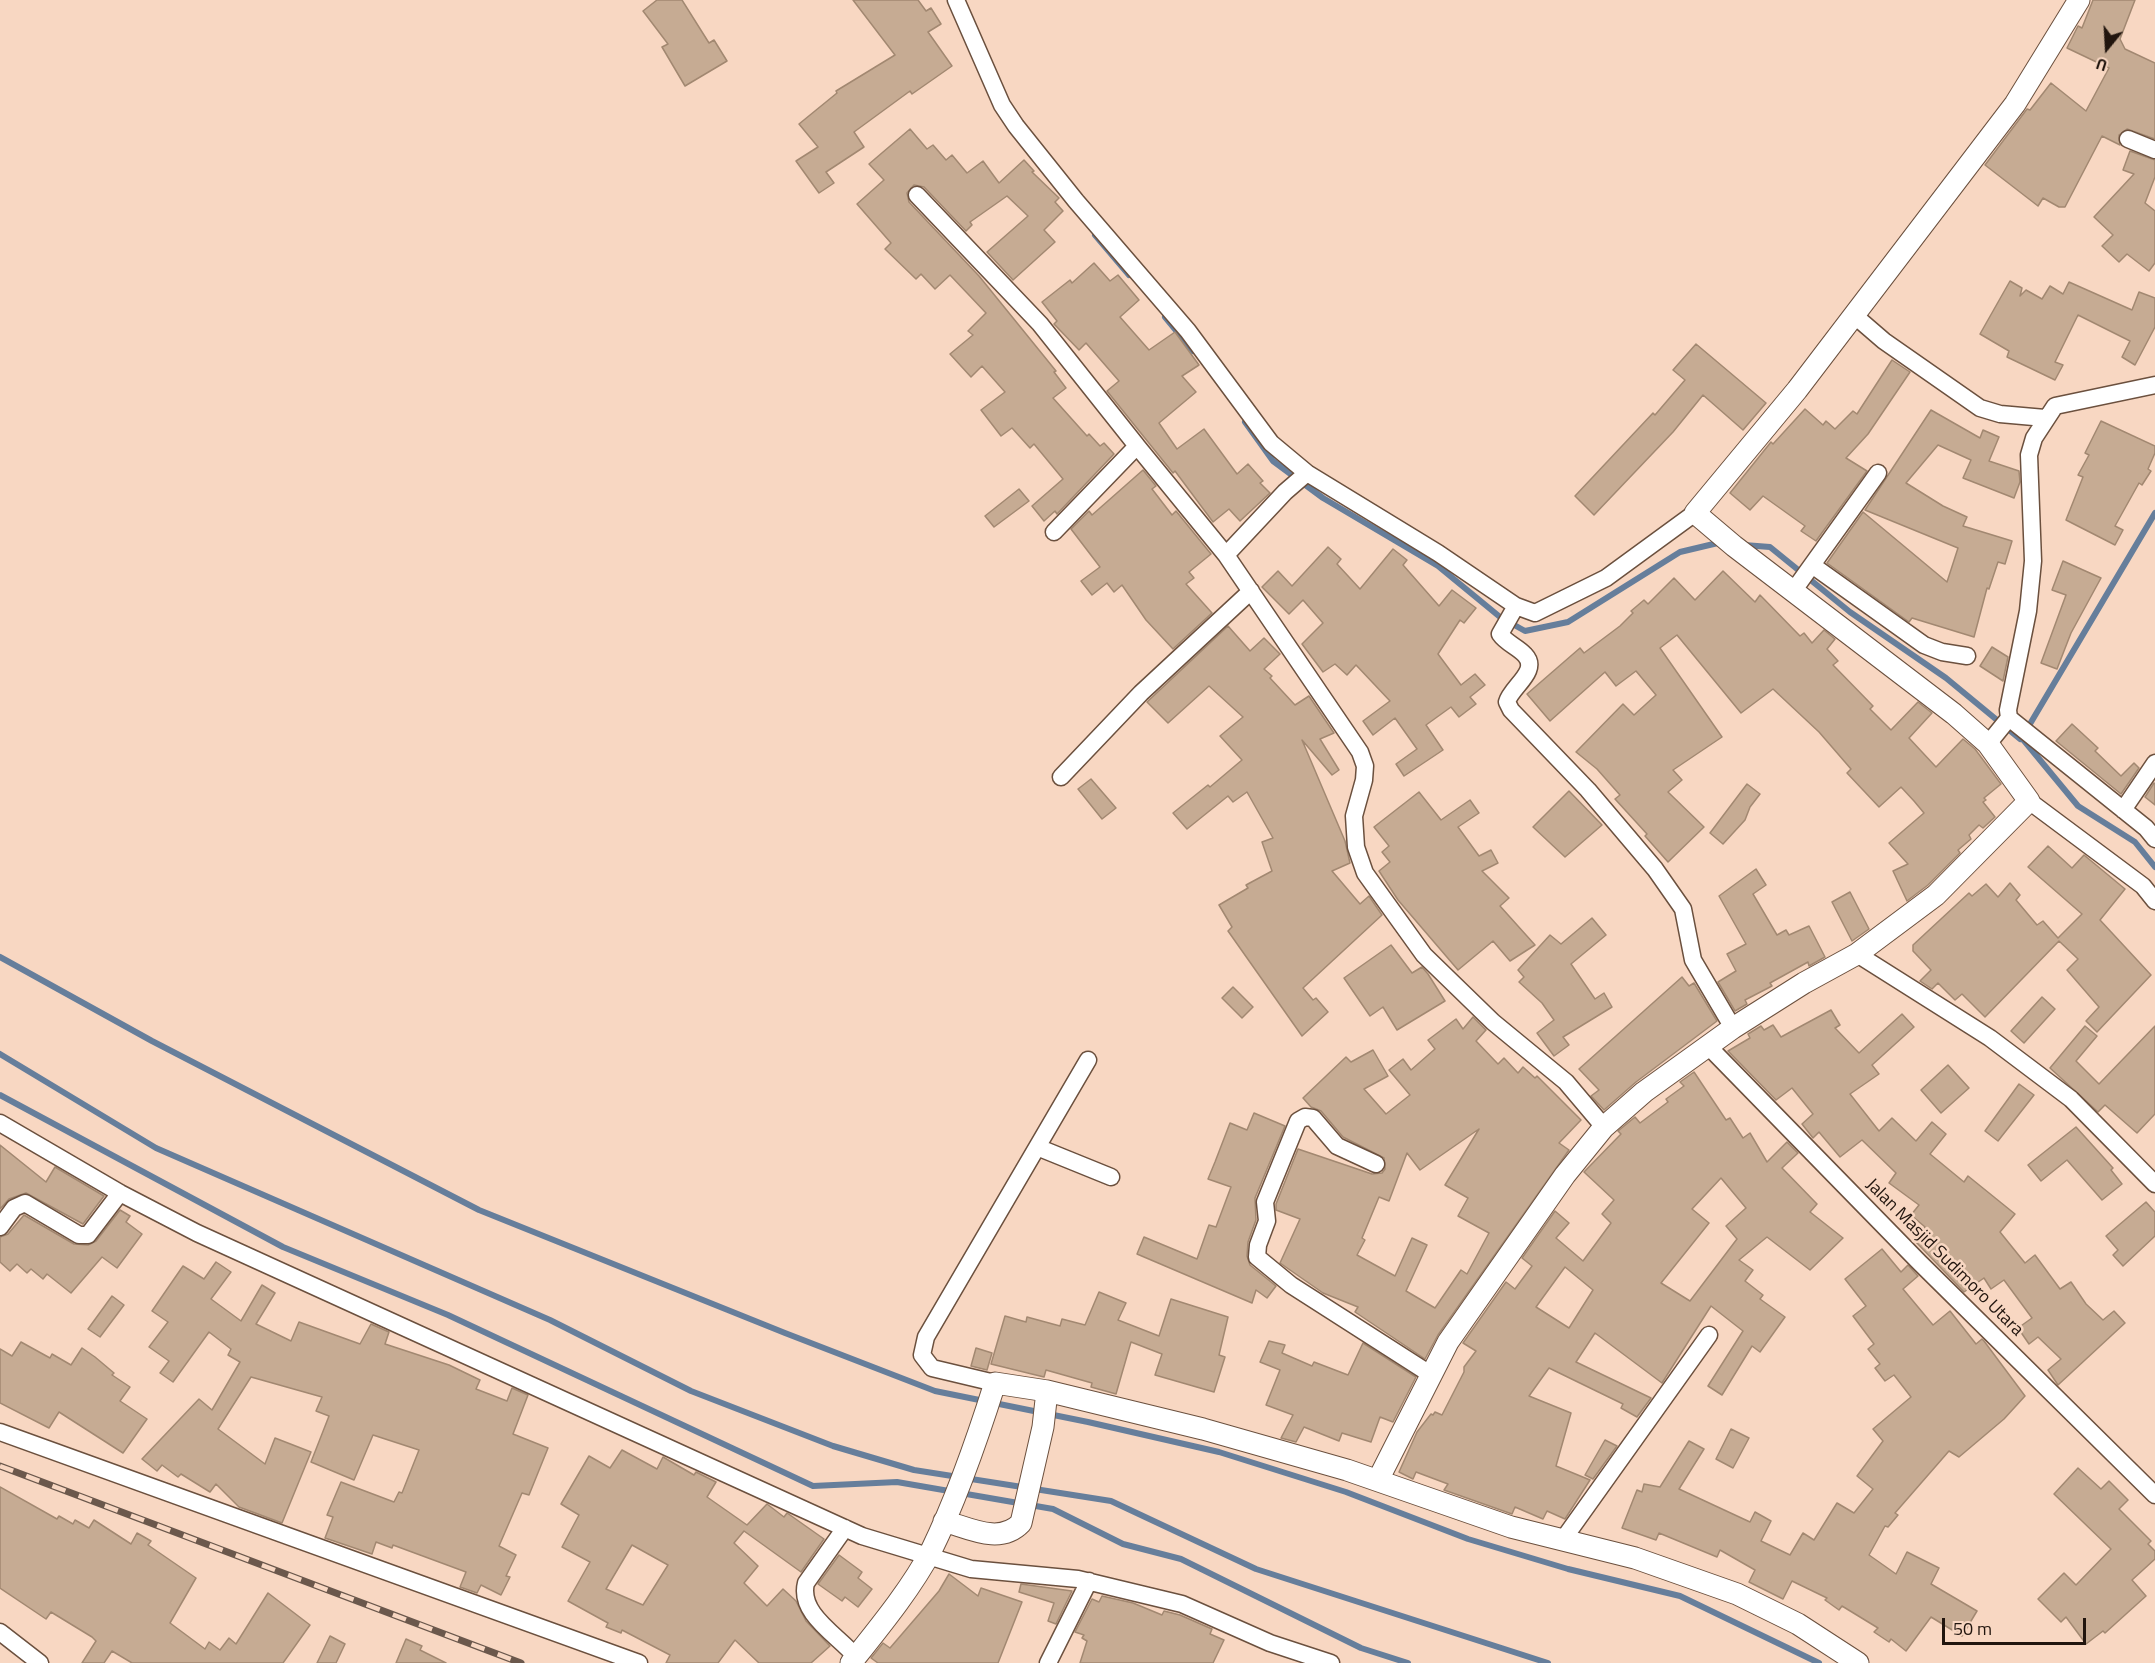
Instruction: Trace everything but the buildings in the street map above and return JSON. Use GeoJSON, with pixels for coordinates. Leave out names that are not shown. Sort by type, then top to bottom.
{"type":"FeatureCollection","features":[{"type":"Feature","properties":{"kind":"street"},"geometry":{"type":"LineString","coordinates":[[956,0],[1002,105],[1016,126],[1076,201],[1188,331],[1271,443],[1303,476],[1438,553],[1513,611],[1541,612],[1606,578],[1702,518],[2014,104],[2079,0]]}},
{"type":"Feature","properties":{"kind":"street"},"geometry":{"type":"LineString","coordinates":[[2128,139],[2155,150]]}},
{"type":"Feature","properties":{"kind":"street"},"geometry":{"type":"LineString","coordinates":[[917,195],[1040,324],[1226,555],[1360,752],[1365,766],[1364,780],[1354,816],[1356,847],[1365,873],[1424,955],[1493,1022],[1566,1082],[1604,1127]]}},
{"type":"Feature","properties":{"kind":"street"},"geometry":{"type":"LineString","coordinates":[[1855,316],[1884,342],[1980,408],[2000,414],[2045,418]]}},
{"type":"Feature","properties":{"kind":"street"},"geometry":{"type":"LineString","coordinates":[[2155,386],[2055,406],[2034,438],[2029,455],[2033,561],[2028,611],[2001,729],[2029,801],[2143,886],[2155,901]]}},
{"type":"Feature","properties":{"kind":"street"},"geometry":{"type":"LineString","coordinates":[[1054,532],[1137,446]]}},
{"type":"Feature","properties":{"kind":"street"},"geometry":{"type":"LineString","coordinates":[[1804,575],[1878,474]]}},
{"type":"Feature","properties":{"kind":"street"},"geometry":{"type":"LineString","coordinates":[[1226,555],[1284,492],[1303,476]]}},
{"type":"Feature","properties":{"kind":"street"},"geometry":{"type":"LineString","coordinates":[[1702,518],[1734,546],[1804,575],[1924,645],[1942,652],[1967,656]]}},
{"type":"Feature","properties":{"kind":"street"},"geometry":{"type":"LineString","coordinates":[[1804,575],[1954,714],[2001,729],[2028,732],[2146,828],[2155,839]]}},
{"type":"Feature","properties":{"kind":"street"},"geometry":{"type":"LineString","coordinates":[[1061,777],[1141,693],[1251,591]]}},
{"type":"Feature","properties":{"kind":"street"},"geometry":{"type":"LineString","coordinates":[[1513,611],[1501,631],[1502,637],[1518,648],[1530,661],[1528,673],[1509,693],[1507,702],[1511,710],[1588,790],[1683,909],[1693,960],[1733,1028]]}},
{"type":"Feature","properties":{"kind":"street"},"geometry":{"type":"LineString","coordinates":[[2122,810],[2155,763]]}},
{"type":"Feature","properties":{"kind":"street"},"geometry":{"type":"LineString","coordinates":[[1378,1480],[1430,1374],[1495,1272],[1565,1175],[1604,1127],[1644,1092],[1733,1028],[1804,983],[1857,954],[1936,895],[2029,801]]}},
{"type":"Feature","properties":{"kind":"street"},"geometry":{"type":"LineString","coordinates":[[1857,954],[1990,1038],[2071,1100],[2155,1184]]}},
{"type":"Feature","properties":{"kind":"street","name":"Jalan Masjid Sudimoro Utara"},"geometry":{"type":"LineString","coordinates":[[1708,1046],[1919,1262],[2155,1495]]}},
{"type":"Feature","properties":{"kind":"street"},"geometry":{"type":"LineString","coordinates":[[1088,1060],[926,1337],[922,1355],[932,1368],[993,1390],[1203,1429],[1378,1480],[1455,1509],[1562,1541],[1635,1558],[1737,1594],[1798,1624],[1858,1663]]}},
{"type":"Feature","properties":{"kind":"street"},"geometry":{"type":"LineString","coordinates":[[1376,1164],[1337,1146],[1313,1118],[1298,1121],[1265,1202],[1267,1221],[1258,1245],[1257,1257],[1291,1285],[1430,1374]]}},
{"type":"Feature","properties":{"kind":"street"},"geometry":{"type":"LineString","coordinates":[[0,1123],[120,1193],[197,1233],[845,1528],[972,1569],[1089,1581],[1182,1604],[1270,1643],[1331,1663]]}},
{"type":"Feature","properties":{"kind":"street"},"geometry":{"type":"LineString","coordinates":[[1037,1147],[1111,1177]]}},
{"type":"Feature","properties":{"kind":"street"},"geometry":{"type":"LineString","coordinates":[[0,1227],[14,1208],[25,1203],[79,1235],[88,1235],[120,1193]]}},
{"type":"Feature","properties":{"kind":"street"},"geometry":{"type":"LineString","coordinates":[[1562,1541],[1709,1335]]}},
{"type":"Feature","properties":{"kind":"street"},"geometry":{"type":"LineString","coordinates":[[845,1528],[806,1583],[803,1593],[805,1601],[851,1655],[928,1555],[944,1521],[993,1390]]}},
{"type":"Feature","properties":{"kind":"street"},"geometry":{"type":"LineString","coordinates":[[944,1521],[994,1535],[1014,1530],[1021,1523],[1027,1508],[1046,1399]]}},
{"type":"Feature","properties":{"kind":"street"},"geometry":{"type":"LineString","coordinates":[[0,1432],[639,1663]]}},
{"type":"Feature","properties":{"kind":"street"},"geometry":{"type":"LineString","coordinates":[[1048,1663],[1089,1581]]}},
{"type":"Feature","properties":{"kind":"street"},"geometry":{"type":"LineString","coordinates":[[0,1632],[40,1663]]}},
{"type":"Feature","properties":{"kind":"waterway"},"geometry":{"type":"LineString","coordinates":[[1095,235],[1129,275]]}},
{"type":"Feature","properties":{"kind":"waterway"},"geometry":{"type":"LineString","coordinates":[[1165,317],[1193,351]]}},
{"type":"Feature","properties":{"kind":"waterway"},"geometry":{"type":"LineString","coordinates":[[1245,422],[1273,461],[1323,498],[1438,566],[1500,617],[1525,631],[1568,622],[1680,552],[1722,542]]}},
{"type":"Feature","properties":{"kind":"waterway"},"geometry":{"type":"LineString","coordinates":[[2027,729],[2155,513]]}},
{"type":"Feature","properties":{"kind":"waterway"},"geometry":{"type":"LineString","coordinates":[[1744,545],[1770,547],[1850,612],[1946,678],[2020,739]]}},
{"type":"Feature","properties":{"kind":"waterway"},"geometry":{"type":"LineString","coordinates":[[2021,737],[2078,806],[2135,842],[2155,867]]}},
{"type":"Feature","properties":{"kind":"waterway"},"geometry":{"type":"LineString","coordinates":[[0,957],[152,1041],[479,1210],[785,1333],[935,1391],[1088,1422],[1219,1452],[1346,1492],[1468,1539],[1568,1569],[1680,1596],[1819,1663]]}},
{"type":"Feature","properties":{"kind":"waterway"},"geometry":{"type":"LineString","coordinates":[[0,1054],[156,1148],[550,1320],[691,1391],[833,1446],[914,1470],[1111,1501],[1256,1569],[1548,1663]]}},
{"type":"Feature","properties":{"kind":"waterway"},"geometry":{"type":"LineString","coordinates":[[0,1095],[283,1247],[448,1315],[813,1486],[897,1482],[1053,1509],[1123,1544],[1181,1559],[1361,1648],[1408,1663]]}},
{"type":"Feature","properties":{"kind":"railway"},"geometry":{"type":"LineString","coordinates":[[0,1466],[521,1663]]}}]}
